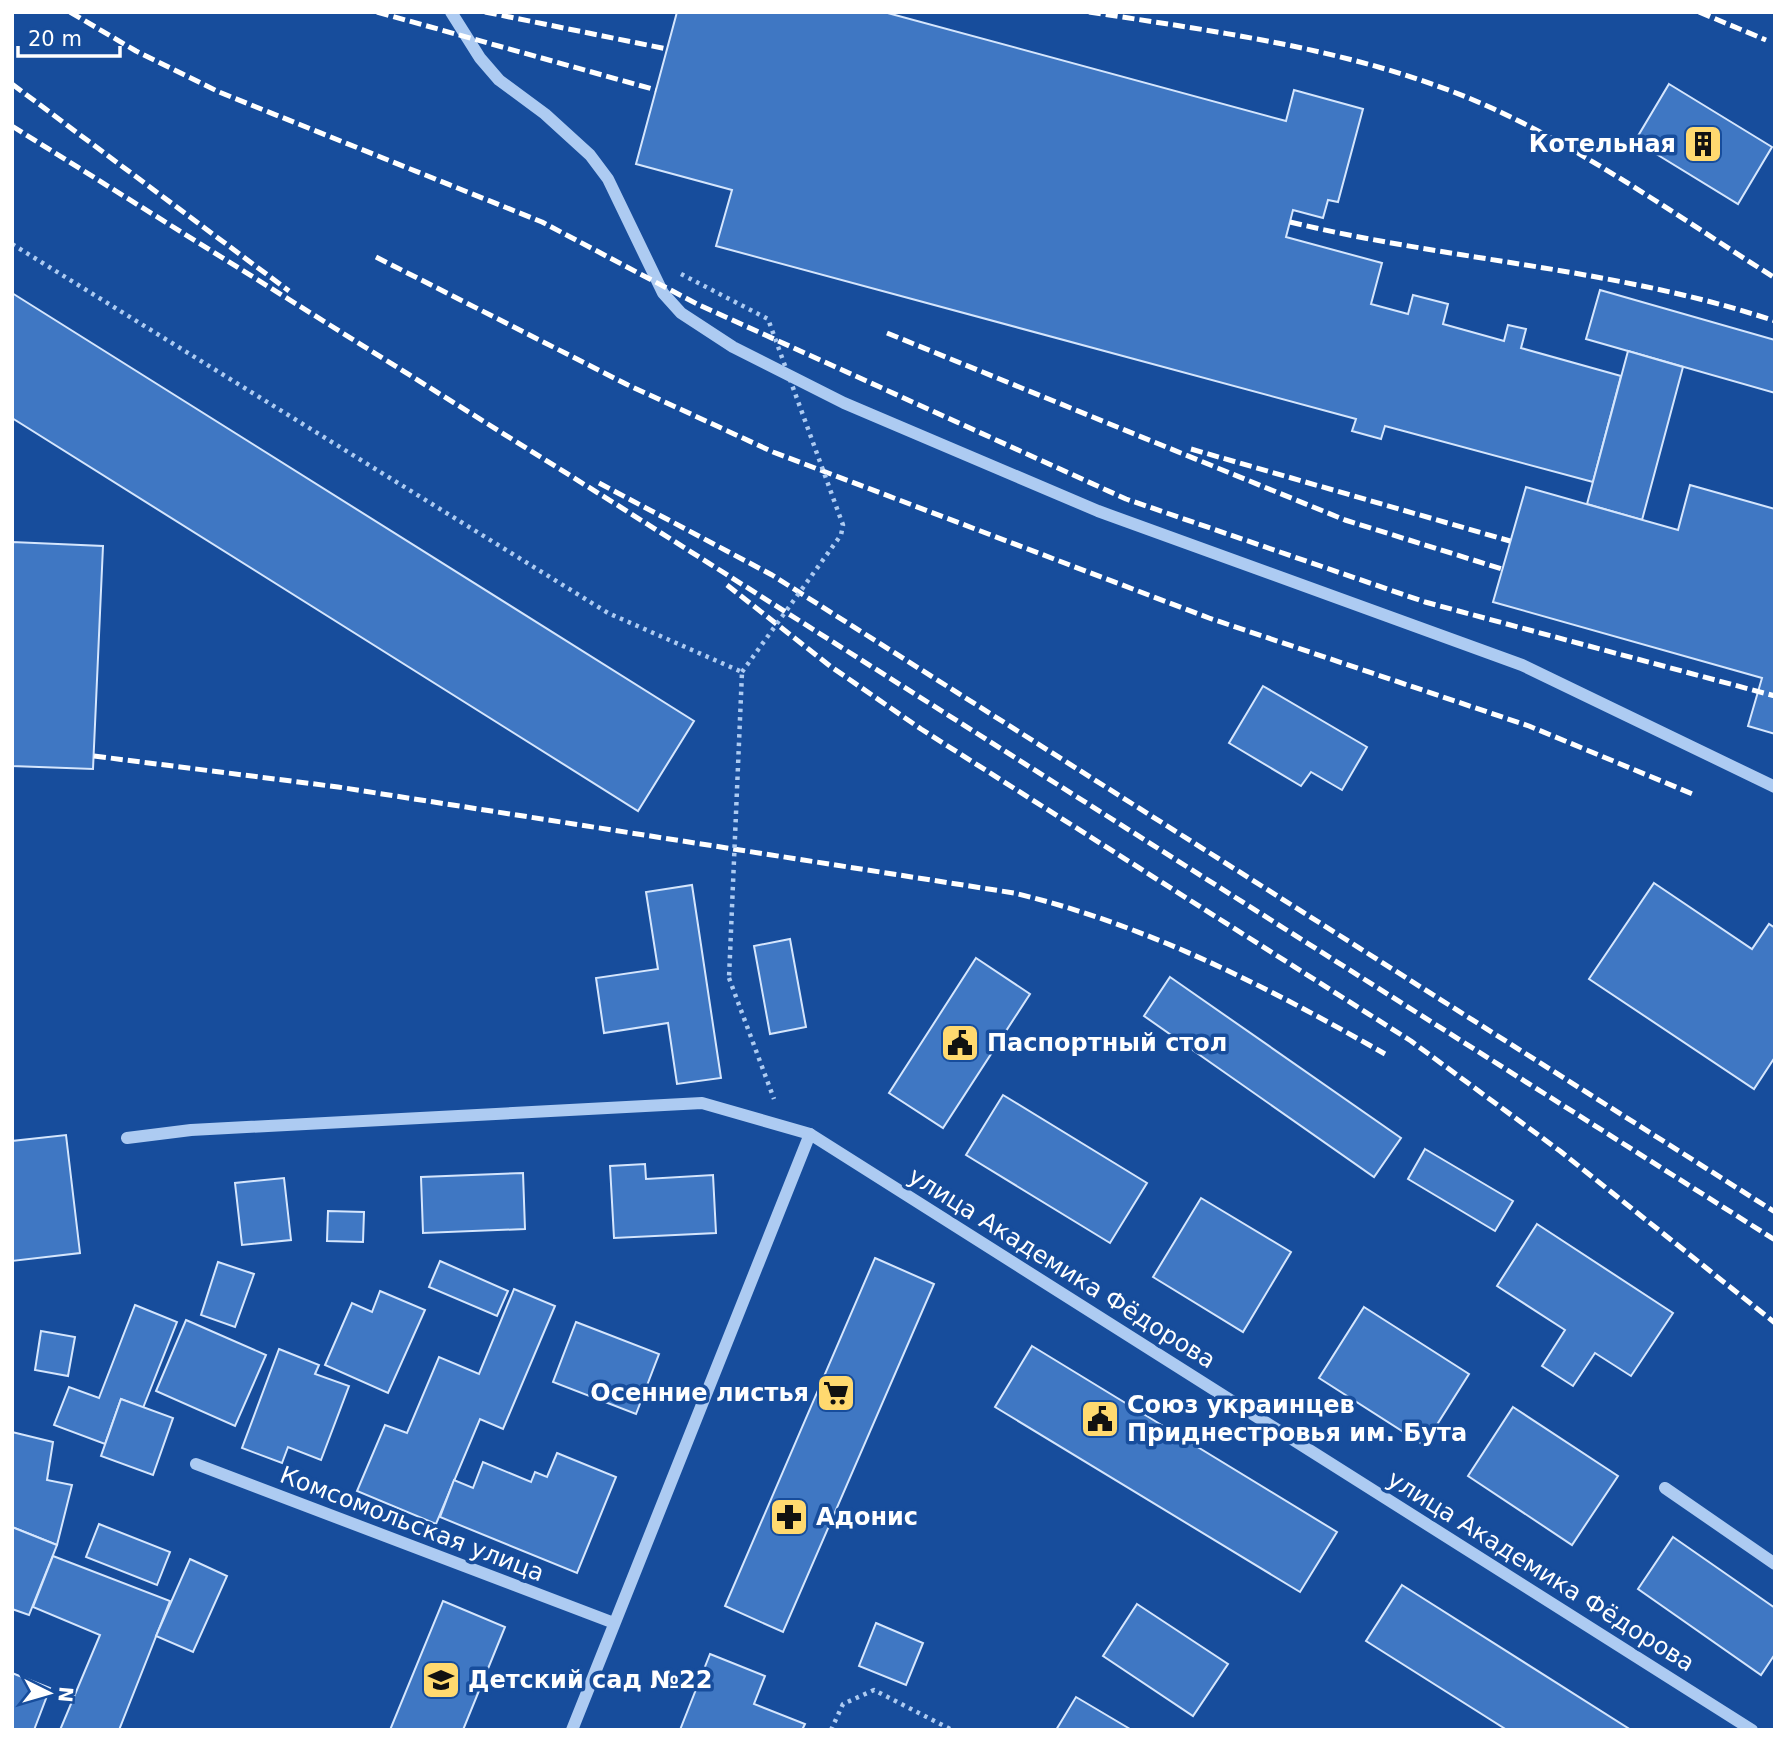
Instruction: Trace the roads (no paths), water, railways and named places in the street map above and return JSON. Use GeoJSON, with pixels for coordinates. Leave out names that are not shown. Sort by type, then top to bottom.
{"type":"FeatureCollection","features":[{"type":"Feature","properties":{"kind":"street"},"geometry":{"type":"LineString","coordinates":[[450,12],[480,58],[499,80],[545,114],[590,155],[608,179],[642,256],[663,293],[681,313],[733,347],[844,403],[1074,502],[1522,665],[1775,787]]}},
{"type":"Feature","properties":{"kind":"street","name":"улица Академика Фёдорова"},"geometry":{"type":"LineString","coordinates":[[127,1138],[191,1130],[702,1103],[810,1134],[1752,1730]]}},
{"type":"Feature","properties":{"kind":"street"},"geometry":{"type":"LineString","coordinates":[[572,1730],[810,1134]]}},
{"type":"Feature","properties":{"kind":"street","name":"Комсомольская улица"},"geometry":{"type":"LineString","coordinates":[[195,1464],[614,1623]]}},
{"type":"Feature","properties":{"kind":"street"},"geometry":{"type":"LineString","coordinates":[[1665,1488],[1775,1564]]}},
{"type":"Feature","properties":{"kind":"railway"},"geometry":{"type":"LineString","coordinates":[[70,12],[136,51],[219,92],[542,222],[697,304],[1126,499],[1425,602],[1775,696]]}},
{"type":"Feature","properties":{"kind":"railway"},"geometry":{"type":"LineString","coordinates":[[377,12],[656,90]]}},
{"type":"Feature","properties":{"kind":"railway"},"geometry":{"type":"LineString","coordinates":[[485,12],[667,49]]}},
{"type":"Feature","properties":{"kind":"railway"},"geometry":{"type":"LineString","coordinates":[[1089,12],[1295,47],[1346,58],[1446,89],[1494,109],[1567,147],[1775,278]]}},
{"type":"Feature","properties":{"kind":"railway"},"geometry":{"type":"LineString","coordinates":[[1699,12],[1766,40]]}},
{"type":"Feature","properties":{"kind":"railway"},"geometry":{"type":"LineString","coordinates":[[12,84],[289,291]]}},
{"type":"Feature","properties":{"kind":"railway"},"geometry":{"type":"LineString","coordinates":[[12,126],[614,503],[1775,1240]]}},
{"type":"Feature","properties":{"kind":"railway"},"geometry":{"type":"LineString","coordinates":[[1290,222],[1655,289],[1775,321]]}},
{"type":"Feature","properties":{"kind":"railway"},"geometry":{"type":"LineString","coordinates":[[376,257],[628,385],[773,452],[1209,618],[1529,726],[1695,795]]}},
{"type":"Feature","properties":{"kind":"railway"},"geometry":{"type":"LineString","coordinates":[[887,333],[1345,520],[1502,569]]}},
{"type":"Feature","properties":{"kind":"railway"},"geometry":{"type":"LineString","coordinates":[[1191,449],[1510,541]]}},
{"type":"Feature","properties":{"kind":"railway"},"geometry":{"type":"LineString","coordinates":[[599,483],[772,575],[1775,1212]]}},
{"type":"Feature","properties":{"kind":"railway"},"geometry":{"type":"LineString","coordinates":[[727,585],[830,666],[921,729],[1411,1041],[1560,1151],[1775,1323]]}},
{"type":"Feature","properties":{"kind":"railway"},"geometry":{"type":"LineString","coordinates":[[94,756],[338,787],[1014,893],[1111,922],[1205,960],[1296,1005],[1385,1054]]}},
{"type":"Feature","properties":{"kind":"place","name":"Котельная"},"geometry":{"type":"Point","coordinates":[1703,144]}},
{"type":"Feature","properties":{"kind":"place","name":"Паспортный стол"},"geometry":{"type":"Point","coordinates":[960,1043]}},
{"type":"Feature","properties":{"kind":"place","name":"Осенние листья"},"geometry":{"type":"Point","coordinates":[836,1393]}},
{"type":"Feature","properties":{"kind":"place","name":"Союз украинцев Приднестровья им. Бута"},"geometry":{"type":"Point","coordinates":[1100,1419]}},
{"type":"Feature","properties":{"kind":"place","name":"Адонис"},"geometry":{"type":"Point","coordinates":[789,1517]}},
{"type":"Feature","properties":{"kind":"place","name":"Детский сад №22"},"geometry":{"type":"Point","coordinates":[441,1680]}}]}
